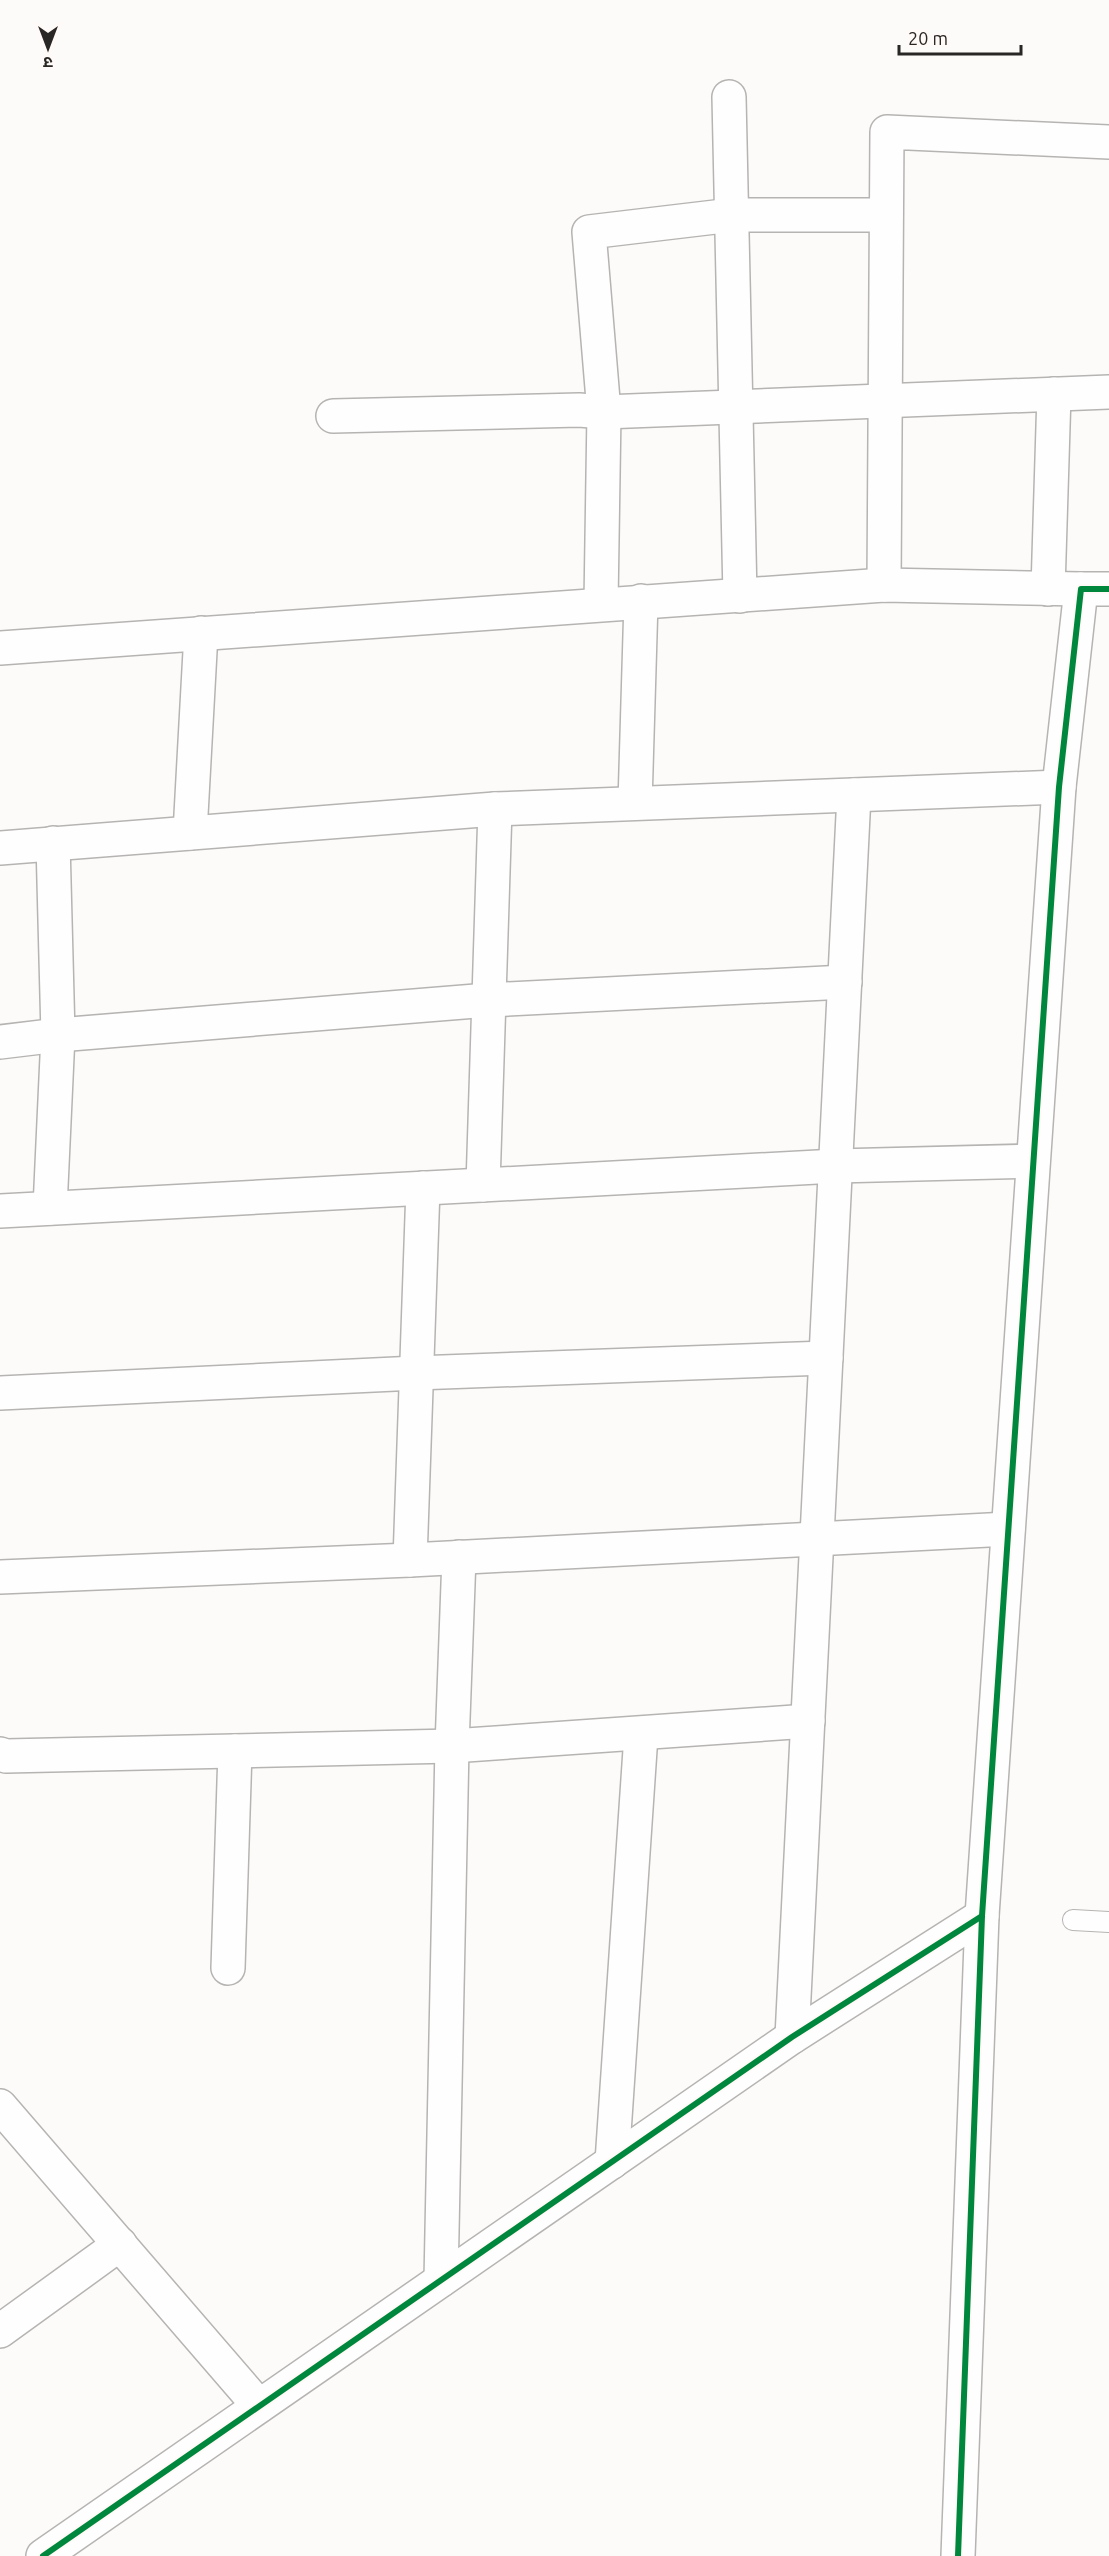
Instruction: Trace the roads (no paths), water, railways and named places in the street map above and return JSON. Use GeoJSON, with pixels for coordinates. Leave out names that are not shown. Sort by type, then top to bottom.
{"type":"FeatureCollection","features":[{"type":"Feature","properties":{"kind":"street"},"geometry":{"type":"LineString","coordinates":[[729,97],[740,596]]}},
{"type":"Feature","properties":{"kind":"street"},"geometry":{"type":"LineString","coordinates":[[884,585],[887,132],[1109,142]]}},
{"type":"Feature","properties":{"kind":"street"},"geometry":{"type":"LineString","coordinates":[[601,603],[604,412],[589,231],[732,215],[886,215]]}},
{"type":"Feature","properties":{"kind":"street"},"geometry":{"type":"LineString","coordinates":[[333,416],[579,410],[604,412],[1109,392]]}},
{"type":"Feature","properties":{"kind":"street"},"geometry":{"type":"LineString","coordinates":[[1048,589],[1054,394]]}},
{"type":"Feature","properties":{"kind":"street"},"geometry":{"type":"LineString","coordinates":[[0,648],[601,603],[740,596],[884,585],[1095,589],[1059,787],[982,1916],[958,2556]]}},
{"type":"Feature","properties":{"kind":"street"},"geometry":{"type":"LineString","coordinates":[[635,803],[641,601]]}},
{"type":"Feature","properties":{"kind":"street"},"geometry":{"type":"LineString","coordinates":[[190,833],[201,633]]}},
{"type":"Feature","properties":{"kind":"street"},"geometry":{"type":"LineString","coordinates":[[0,848],[495,809],[1059,787]]}},
{"type":"Feature","properties":{"kind":"street"},"geometry":{"type":"LineString","coordinates":[[792,2037],[854,795]]}},
{"type":"Feature","properties":{"kind":"street"},"geometry":{"type":"LineString","coordinates":[[483,1185],[495,809]]}},
{"type":"Feature","properties":{"kind":"street"},"geometry":{"type":"LineString","coordinates":[[50,1208],[58,1035],[53,843]]}},
{"type":"Feature","properties":{"kind":"street"},"geometry":{"type":"LineString","coordinates":[[0,1042],[58,1035],[488,1000],[845,982]]}},
{"type":"Feature","properties":{"kind":"street"},"geometry":{"type":"LineString","coordinates":[[0,1211],[836,1166],[1034,1161]]}},
{"type":"Feature","properties":{"kind":"street"},"geometry":{"type":"LineString","coordinates":[[410,1560],[423,1188]]}},
{"type":"Feature","properties":{"kind":"street"},"geometry":{"type":"LineString","coordinates":[[0,1393],[416,1373],[826,1358]]}},
{"type":"Feature","properties":{"kind":"street"},"geometry":{"type":"LineString","coordinates":[[0,1577],[410,1560],[1008,1529]]}},
{"type":"Feature","properties":{"kind":"street"},"geometry":{"type":"LineString","coordinates":[[441,2280],[452,1746],[459,1557]]}},
{"type":"Feature","properties":{"kind":"street"},"geometry":{"type":"LineString","coordinates":[[0,1754],[6,1756],[452,1746],[641,1735],[808,1721]]}},
{"type":"Feature","properties":{"kind":"street"},"geometry":{"type":"LineString","coordinates":[[612,2162],[641,1735]]}},
{"type":"Feature","properties":{"kind":"street"},"geometry":{"type":"LineString","coordinates":[[228,1968],[235,1751]]}},
{"type":"Feature","properties":{"kind":"street"},"geometry":{"type":"LineString","coordinates":[[43,2556],[792,2037],[982,1916]]}},
{"type":"Feature","properties":{"kind":"street"},"geometry":{"type":"LineString","coordinates":[[0,2106],[259,2406]]}},
{"type":"Feature","properties":{"kind":"street"},"geometry":{"type":"LineString","coordinates":[[0,2331],[120,2244]]}},
{"type":"Feature","properties":{"kind":"lane"},"geometry":{"type":"LineString","coordinates":[[1073,1920],[1109,1922]]}}]}
